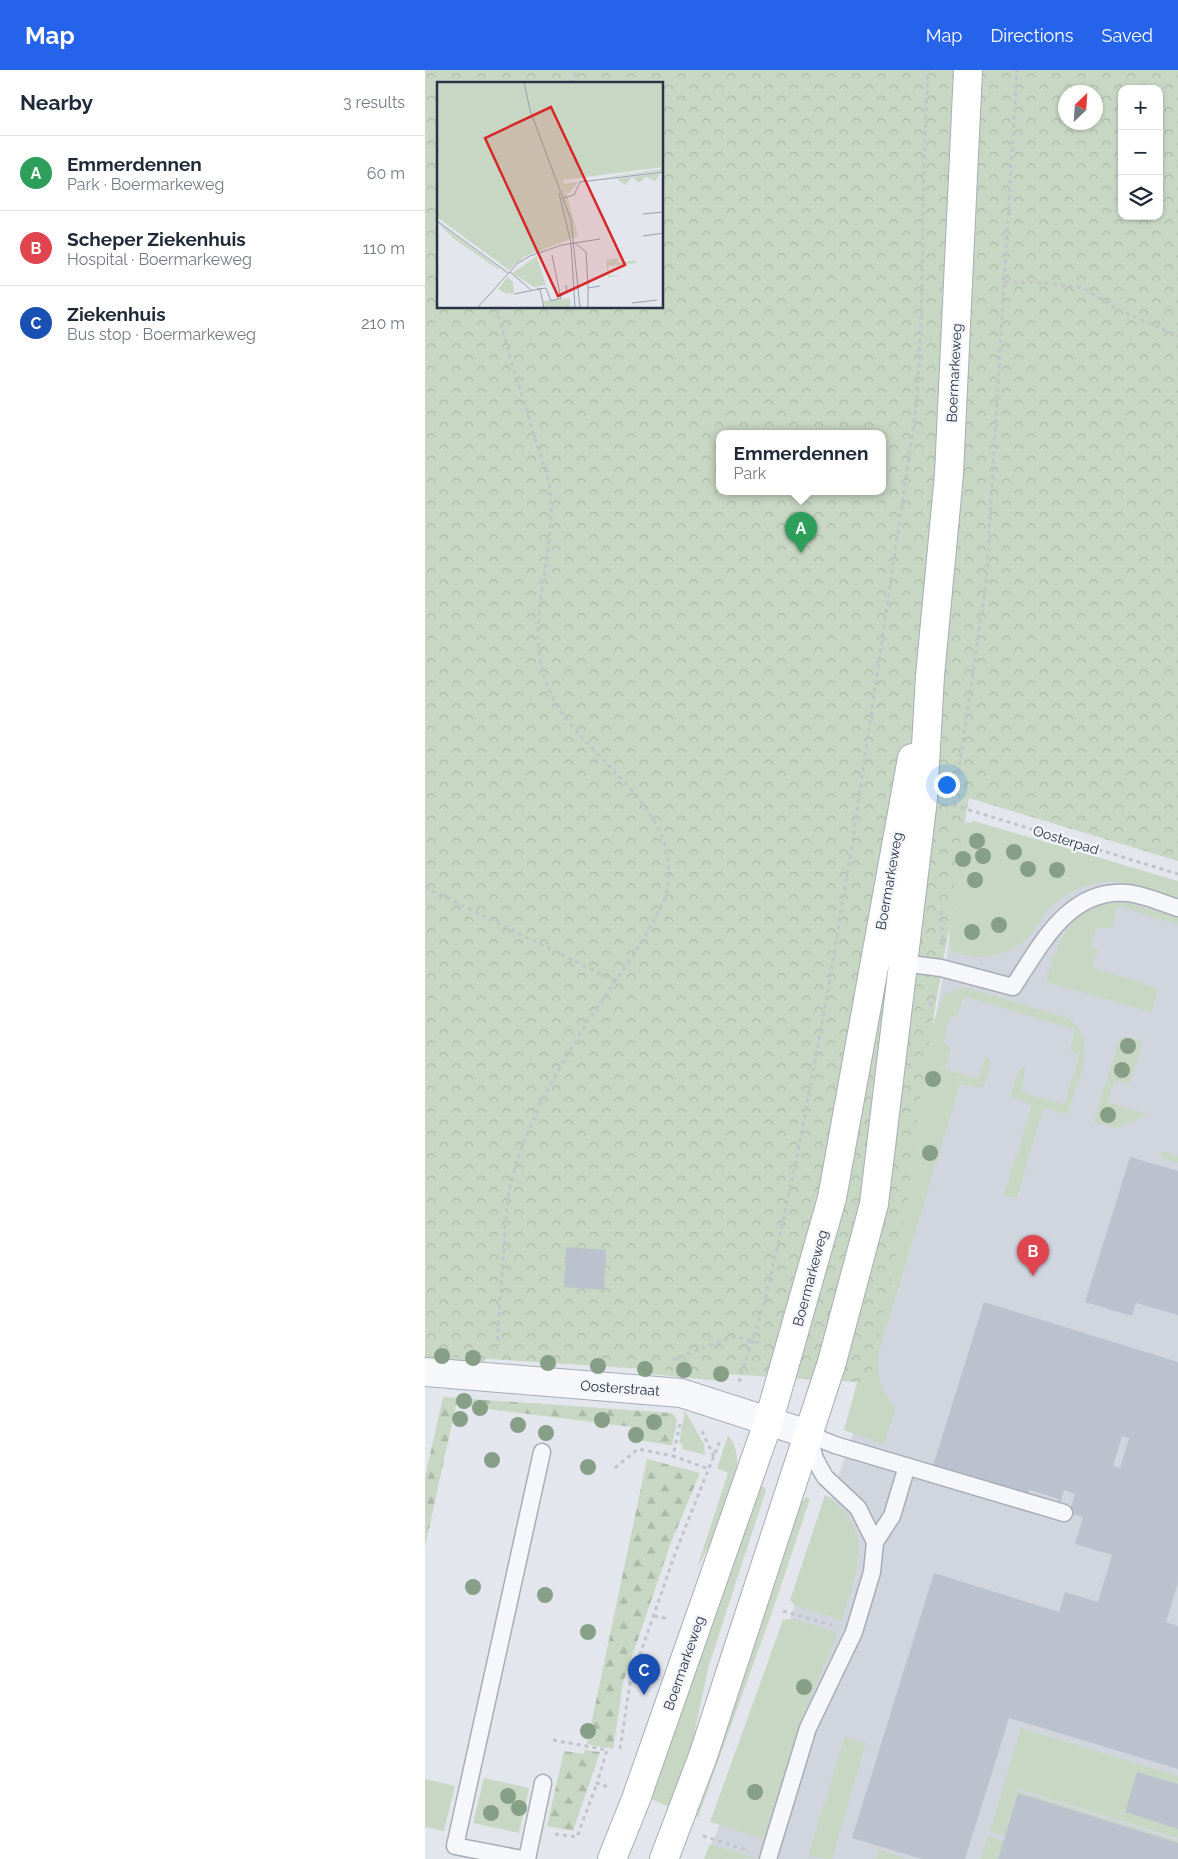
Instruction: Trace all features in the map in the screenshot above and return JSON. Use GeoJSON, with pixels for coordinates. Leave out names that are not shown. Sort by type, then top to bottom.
{"type":"FeatureCollection","features":[{"type":"Feature","properties":{"kind":"street","name":"Boermarkeweg"},"geometry":{"type":"LineString","coordinates":[[664,1859],[703,1756],[832,1362],[875,1204],[923,799],[930,676],[949,474],[969,70]]}},
{"type":"Feature","properties":{"kind":"street","name":"Boermarkeweg"},"geometry":{"type":"LineString","coordinates":[[612,1859],[636,1799],[769,1420],[832,1198],[904,796],[930,676]]}},
{"type":"Feature","properties":{"kind":"street","name":"Oosterstraat"},"geometry":{"type":"LineString","coordinates":[[425,1372],[681,1393],[808,1434]]}},
{"type":"Feature","properties":{"kind":"lane"},"geometry":{"type":"LineString","coordinates":[[876,959],[941,968],[1013,986],[1058,920],[1079,904],[1102,894],[1127,892],[1178,908]]}},
{"type":"Feature","properties":{"kind":"lane"},"geometry":{"type":"LineString","coordinates":[[808,1434],[1064,1513]]}},
{"type":"Feature","properties":{"kind":"lane"},"geometry":{"type":"LineString","coordinates":[[808,1434],[815,1459],[825,1477],[858,1508],[875,1542]]}},
{"type":"Feature","properties":{"kind":"lane"},"geometry":{"type":"LineString","coordinates":[[522,1859],[453,1852],[542,1452]]}},
{"type":"Feature","properties":{"kind":"lane"},"geometry":{"type":"LineString","coordinates":[[767,1859],[808,1728],[854,1632],[872,1572],[875,1542],[892,1516],[907,1466]]}},
{"type":"Feature","properties":{"kind":"lane"},"geometry":{"type":"LineString","coordinates":[[527,1859],[543,1783]]}},
{"type":"Feature","properties":{"kind":"path"},"geometry":{"type":"LineString","coordinates":[[572,82],[577,70]]}},
{"type":"Feature","properties":{"kind":"path"},"geometry":{"type":"LineString","coordinates":[[752,1340],[766,1297],[791,1185],[825,1003],[851,851],[916,409],[922,337],[925,113],[928,70]]}},
{"type":"Feature","properties":{"kind":"path"},"geometry":{"type":"LineString","coordinates":[[1005,282],[1050,283],[1083,288],[1117,309],[1178,336]]}},
{"type":"Feature","properties":{"kind":"path"},"geometry":{"type":"LineString","coordinates":[[495,1378],[506,1216],[511,1185],[520,1153],[543,1099],[615,981],[647,933],[666,896],[669,875],[668,855],[662,838],[633,791],[565,715],[551,694],[542,673],[538,653],[539,615],[550,528],[550,491],[496,309]]}},
{"type":"Feature","properties":{"kind":"path","name":"Oosterpad"},"geometry":{"type":"LineString","coordinates":[[953,805],[1178,874]]}},
{"type":"Feature","properties":{"kind":"path"},"geometry":{"type":"LineString","coordinates":[[425,887],[615,981]]}},
{"type":"Feature","properties":{"kind":"path"},"geometry":{"type":"LineString","coordinates":[[665,1360],[675,1360],[734,1336],[790,1350]]}},
{"type":"Feature","properties":{"kind":"path"},"geometry":{"type":"LineString","coordinates":[[673,1456],[680,1421],[681,1393]]}},
{"type":"Feature","properties":{"kind":"path"},"geometry":{"type":"LineString","coordinates":[[615,1468],[638,1449],[673,1456],[709,1469],[676,1551],[631,1682],[619,1753]]}},
{"type":"Feature","properties":{"kind":"path"},"geometry":{"type":"LineString","coordinates":[[782,1610],[854,1632]]}},
{"type":"Feature","properties":{"kind":"path"},"geometry":{"type":"LineString","coordinates":[[533,1831],[577,1838],[607,1750],[553,1740]]}},
{"type":"Feature","properties":{"kind":"path"},"geometry":{"type":"LineString","coordinates":[[607,1793],[612,1779]]}},
{"type":"Feature","properties":{"kind":"path"},"geometry":{"type":"LineString","coordinates":[[597,1783],[609,1788]]}},
{"type":"Feature","properties":{"kind":"shaded area"},"geometry":{"type":"Polygon","coordinates":[[[964,821],[1178,885],[1178,1859],[705,1859],[717,1832],[870,1384],[947,954],[964,821]]]}},
{"type":"Feature","properties":{"kind":"green space"},"geometry":{"type":"Polygon","coordinates":[[[425,70],[1178,70],[1178,861],[969,798],[954,880],[955,894],[922,1082],[909,1194],[869,1383],[425,1355],[425,70]]]}},
{"type":"Feature","properties":{"kind":"green space"},"geometry":{"type":"Polygon","coordinates":[[[974,821],[1178,881],[1178,898],[1127,883],[1106,882],[1090,884],[1077,889],[1059,900],[1047,912],[1032,934],[1014,948],[984,957],[951,951],[947,908],[961,827],[974,821]]]}},
{"type":"Feature","properties":{"kind":"green space"},"geometry":{"type":"Polygon","coordinates":[[[1126,902],[1178,917],[1178,925],[1121,907],[1117,908],[1112,928],[1097,928],[1091,945],[1098,951],[1092,967],[1157,988],[1158,991],[1151,1012],[1049,983],[1046,980],[1063,935],[1071,924],[1093,908],[1126,902]]]}},
{"type":"Feature","properties":{"kind":"green space"},"geometry":{"type":"Polygon","coordinates":[[[969,988],[1068,1018],[1078,1028],[1083,1038],[1084,1062],[1068,1112],[1065,1114],[1046,1108],[1043,1109],[1017,1198],[1004,1195],[1032,1105],[1010,1096],[1018,1072],[1023,1067],[1025,1068],[1021,1092],[1064,1104],[1079,1057],[1078,1054],[1070,1051],[1075,1030],[967,997],[963,999],[957,1016],[950,1018],[943,1042],[951,1048],[945,1069],[978,1079],[986,1057],[990,1059],[990,1065],[983,1088],[960,1084],[879,1353],[878,1369],[881,1383],[887,1396],[896,1408],[884,1444],[881,1444],[844,1430],[901,1224],[923,1053],[932,1024],[945,994],[956,989],[969,988]]]}},
{"type":"Feature","properties":{"kind":"green space"},"geometry":{"type":"Polygon","coordinates":[[[1124,1036],[1140,1040],[1142,1043],[1130,1083],[1114,1081],[1108,1102],[1149,1115],[1116,1128],[1094,1122],[1119,1040],[1124,1036]]]}},
{"type":"Feature","properties":{"kind":"green space"},"geometry":{"type":"Polygon","coordinates":[[[1161,1151],[1178,1156],[1178,1163],[1160,1157],[1161,1151]]]}},
{"type":"Feature","properties":{"kind":"green space"},"geometry":{"type":"Polygon","coordinates":[[[738,1346],[726,1380],[642,1373],[639,1368],[738,1346]]]}},
{"type":"Feature","properties":{"kind":"green space"},"geometry":{"type":"Polygon","coordinates":[[[425,1349],[488,1355],[484,1362],[425,1359],[425,1349]]]}},
{"type":"Feature","properties":{"kind":"green space"},"geometry":{"type":"Polygon","coordinates":[[[443,1397],[672,1413],[677,1420],[672,1445],[670,1445],[631,1439],[631,1427],[456,1405],[425,1547],[425,1477],[443,1397]]]}},
{"type":"Feature","properties":{"kind":"green space"},"geometry":{"type":"Polygon","coordinates":[[[685,1411],[704,1444],[705,1455],[682,1449],[683,1444],[679,1443],[685,1411]]]}},
{"type":"Feature","properties":{"kind":"green space"},"geometry":{"type":"Polygon","coordinates":[[[728,1436],[733,1442],[737,1461],[736,1483],[732,1503],[697,1568],[728,1473],[717,1468],[728,1436]]]}},
{"type":"Feature","properties":{"kind":"green space"},"geometry":{"type":"Polygon","coordinates":[[[647,1459],[700,1473],[670,1545],[623,1683],[613,1749],[587,1744],[647,1459]]]}},
{"type":"Feature","properties":{"kind":"green space"},"geometry":{"type":"Polygon","coordinates":[[[758,1486],[764,1487],[766,1490],[709,1665],[687,1767],[670,1807],[648,1798],[758,1486]]]}},
{"type":"Feature","properties":{"kind":"green space"},"geometry":{"type":"Polygon","coordinates":[[[825,1495],[843,1510],[852,1523],[857,1536],[858,1550],[855,1578],[842,1620],[796,1606],[790,1600],[825,1495]]]}},
{"type":"Feature","properties":{"kind":"green space"},"geometry":{"type":"Polygon","coordinates":[[[806,1497],[810,1499],[771,1615],[698,1817],[692,1815],[758,1632],[800,1504],[806,1497]]]}},
{"type":"Feature","properties":{"kind":"green space"},"geometry":{"type":"Polygon","coordinates":[[[792,1619],[838,1632],[799,1726],[764,1839],[710,1822],[783,1620],[792,1619]]]}},
{"type":"Feature","properties":{"kind":"green space"},"geometry":{"type":"Polygon","coordinates":[[[1021,1728],[1178,1776],[1178,1784],[1137,1772],[1125,1812],[1178,1829],[1178,1838],[1018,1789],[1017,1791],[1178,1841],[1178,1843],[1018,1793],[1005,1836],[990,1831],[1021,1728]]]}},
{"type":"Feature","properties":{"kind":"green space"},"geometry":{"type":"Polygon","coordinates":[[[845,1737],[866,1743],[832,1859],[808,1856],[845,1737]]]}},
{"type":"Feature","properties":{"kind":"green space"},"geometry":{"type":"Polygon","coordinates":[[[585,1750],[600,1752],[573,1831],[547,1826],[564,1751],[584,1754],[585,1750]]]}},
{"type":"Feature","properties":{"kind":"green space"},"geometry":{"type":"Polygon","coordinates":[[[484,1778],[529,1788],[519,1833],[473,1823],[484,1778]]]}},
{"type":"Feature","properties":{"kind":"green space"},"geometry":{"type":"Polygon","coordinates":[[[425,1779],[455,1786],[444,1831],[425,1827],[425,1779]]]}},
{"type":"Feature","properties":{"kind":"green space"},"geometry":{"type":"Polygon","coordinates":[[[988,1836],[1004,1841],[998,1859],[981,1859],[988,1836]]]}},
{"type":"Feature","properties":{"kind":"green space"},"geometry":{"type":"Polygon","coordinates":[[[710,1844],[757,1858],[704,1859],[710,1844]]]}},
{"type":"Feature","properties":{"kind":"green space"},"geometry":{"type":"Polygon","coordinates":[[[879,1850],[907,1859],[876,1859],[879,1850]]]}},
{"type":"Feature","properties":{"kind":"building"},"geometry":{"type":"Polygon","coordinates":[[[1130,1157],[1178,1171],[1178,1315],[1136,1303],[1132,1316],[1085,1302],[1130,1157]]]}},
{"type":"Feature","properties":{"kind":"building"},"geometry":{"type":"Polygon","coordinates":[[[566,1247],[606,1250],[604,1290],[564,1287],[566,1247]]]}},
{"type":"Feature","properties":{"kind":"building"},"geometry":{"type":"Polygon","coordinates":[[[984,1302],[1178,1362],[1178,1583],[1166,1622],[1178,1626],[1178,1769],[1009,1718],[965,1859],[922,1859],[852,1838],[934,1573],[1059,1612],[1065,1592],[1098,1602],[1112,1555],[1075,1544],[1083,1517],[1069,1513],[1075,1494],[1064,1490],[1057,1515],[1054,1514],[1059,1499],[1030,1490],[1028,1495],[933,1466],[984,1302]],[[1122,1436],[1113,1466],[1120,1468],[1129,1438],[1122,1436]]]}},
{"type":"Feature","properties":{"kind":"building"},"geometry":{"type":"Polygon","coordinates":[[[1137,1772],[1178,1784],[1178,1829],[1125,1812],[1137,1772]]]}},
{"type":"Feature","properties":{"kind":"building"},"geometry":{"type":"Polygon","coordinates":[[[1018,1793],[1178,1843],[1178,1859],[998,1859],[1018,1793]]]}},
{"type":"Feature","properties":{"kind":"place","name":"Emmerdennen"},"geometry":{"type":"Point","coordinates":[801,553]}},
{"type":"Feature","properties":{"kind":"place","name":"Scheper Ziekenhuis"},"geometry":{"type":"Point","coordinates":[1033,1276]}},
{"type":"Feature","properties":{"kind":"place","name":"Ziekenhuis"},"geometry":{"type":"Point","coordinates":[644,1695]}}]}
